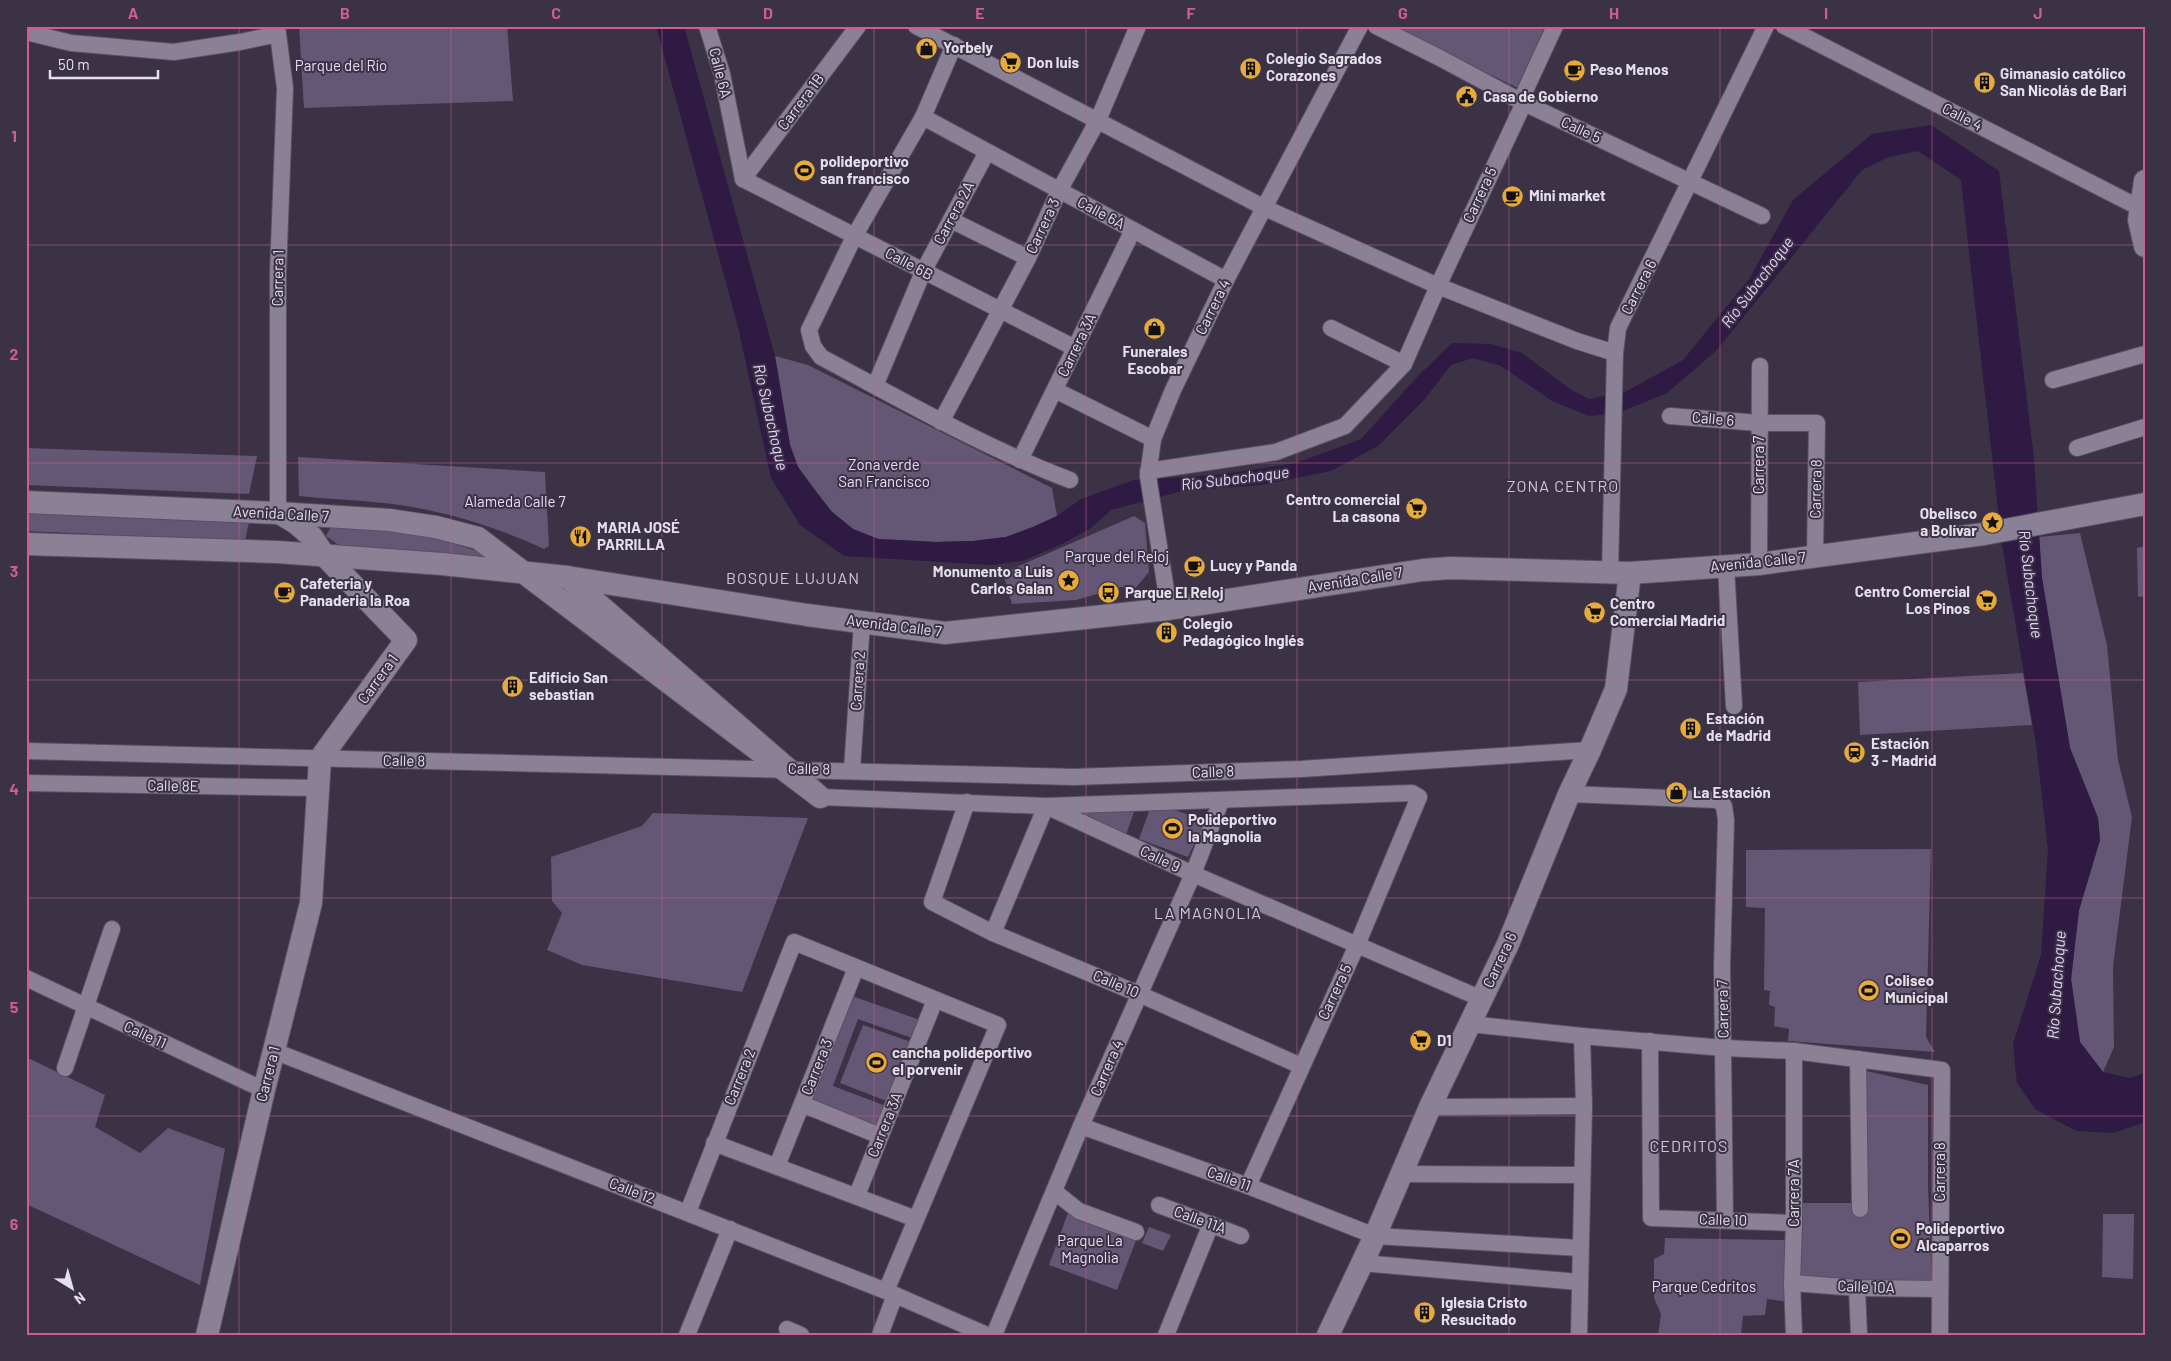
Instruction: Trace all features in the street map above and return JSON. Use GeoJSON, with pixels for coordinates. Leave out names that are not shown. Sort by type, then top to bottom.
{"type":"FeatureCollection","features":[{"type":"Feature","properties":{"kind":"main road"},"geometry":{"type":"LineString","coordinates":[[2145,181],[2139,220],[2145,246]]}},
{"type":"Feature","properties":{"kind":"main road","name":"Avenida Calle 7"},"geometry":{"type":"LineString","coordinates":[[26,502],[389,520],[436,527],[478,538],[820,797]]}},
{"type":"Feature","properties":{"kind":"main road","name":"Avenida Calle 7"},"geometry":{"type":"LineString","coordinates":[[26,544],[276,552],[567,577],[946,633],[1169,609],[1424,570],[1450,568],[1620,572],[1759,564],[1984,534],[2145,504]]}},
{"type":"Feature","properties":{"kind":"main road"},"geometry":{"type":"LineString","coordinates":[[276,552],[278,513]]}},
{"type":"Feature","properties":{"kind":"main road","name":"Carrera 1"},"geometry":{"type":"LineString","coordinates":[[207,1335],[264,1090],[311,903],[320,759],[406,640],[324,555],[307,532],[278,513]]}},
{"type":"Feature","properties":{"kind":"main road","name":"Carrera 6"},"geometry":{"type":"LineString","coordinates":[[1328,1335],[1375,1236],[1430,1107],[1508,944],[1569,794],[1616,689],[1620,572]]}},
{"type":"Feature","properties":{"kind":"main road"},"geometry":{"type":"LineString","coordinates":[[567,577],[820,797]]}},
{"type":"Feature","properties":{"kind":"street","name":"Calle 6A"},"geometry":{"type":"LineString","coordinates":[[707,26],[722,74],[743,179]]}},
{"type":"Feature","properties":{"kind":"street","name":"Carrera 1B"},"geometry":{"type":"LineString","coordinates":[[743,179],[858,26]]}},
{"type":"Feature","properties":{"kind":"street"},"geometry":{"type":"LineString","coordinates":[[916,26],[947,36],[1098,120],[1265,208],[1438,286],[1577,341],[1615,353]]}},
{"type":"Feature","properties":{"kind":"street","name":"Carrera 3"},"geometry":{"type":"LineString","coordinates":[[941,422],[1028,258],[1059,191],[1098,120],[1138,26]]}},
{"type":"Feature","properties":{"kind":"street","name":"Carrera 4"},"geometry":{"type":"LineString","coordinates":[[1169,609],[1148,473],[1153,439],[1173,390],[1226,280],[1360,26]]}},
{"type":"Feature","properties":{"kind":"street","name":"Calle 5"},"geometry":{"type":"LineString","coordinates":[[1376,26],[1524,103],[1692,181],[1762,216]]}},
{"type":"Feature","properties":{"kind":"street","name":"Carrera 5"},"geometry":{"type":"LineString","coordinates":[[1404,364],[1438,286],[1524,103],[1525,91],[1555,26]]}},
{"type":"Feature","properties":{"kind":"street","name":"Carrera 6"},"geometry":{"type":"LineString","coordinates":[[1620,572],[1613,422],[1615,353],[1618,328],[1692,181],[1766,26]]}},
{"type":"Feature","properties":{"kind":"street","name":"Calle 4"},"geometry":{"type":"LineString","coordinates":[[1784,26],[2140,208]]}},
{"type":"Feature","properties":{"kind":"street"},"geometry":{"type":"LineString","coordinates":[[26,32],[71,43],[174,52],[240,42],[277,30]]}},
{"type":"Feature","properties":{"kind":"street","name":"Carrera 1"},"geometry":{"type":"LineString","coordinates":[[277,30],[285,88],[278,273],[278,513]]}},
{"type":"Feature","properties":{"kind":"street"},"geometry":{"type":"LineString","coordinates":[[947,36],[923,117],[855,235],[809,330],[813,346],[821,357],[941,422],[1020,460],[1070,480]]}},
{"type":"Feature","properties":{"kind":"street","name":"Calle 6A"},"geometry":{"type":"LineString","coordinates":[[923,117],[1226,280]]}},
{"type":"Feature","properties":{"kind":"street","name":"Carrera 2A"},"geometry":{"type":"LineString","coordinates":[[875,386],[923,272],[987,152]]}},
{"type":"Feature","properties":{"kind":"street","name":"Calle 6B"},"geometry":{"type":"LineString","coordinates":[[743,179],[1075,348]]}},
{"type":"Feature","properties":{"kind":"street"},"geometry":{"type":"LineString","coordinates":[[951,220],[1028,258]]}},
{"type":"Feature","properties":{"kind":"street","name":"Carrera 3A"},"geometry":{"type":"LineString","coordinates":[[1020,460],[1133,230]]}},
{"type":"Feature","properties":{"kind":"street"},"geometry":{"type":"LineString","coordinates":[[1148,473],[1276,452],[1345,426],[1404,364],[1331,328]]}},
{"type":"Feature","properties":{"kind":"street"},"geometry":{"type":"LineString","coordinates":[[2053,380],[2145,354]]}},
{"type":"Feature","properties":{"kind":"street","name":"Carrera 7"},"geometry":{"type":"LineString","coordinates":[[1759,564],[1760,366]]}},
{"type":"Feature","properties":{"kind":"street"},"geometry":{"type":"LineString","coordinates":[[1055,390],[1153,439]]}},
{"type":"Feature","properties":{"kind":"street","name":"Calle 6"},"geometry":{"type":"LineString","coordinates":[[1670,416],[1759,423],[1817,423]]}},
{"type":"Feature","properties":{"kind":"street","name":"Carrera 8"},"geometry":{"type":"LineString","coordinates":[[1815,556],[1817,423]]}},
{"type":"Feature","properties":{"kind":"street"},"geometry":{"type":"LineString","coordinates":[[2077,448],[2145,427]]}},
{"type":"Feature","properties":{"kind":"street"},"geometry":{"type":"LineString","coordinates":[[1726,567],[1734,706]]}},
{"type":"Feature","properties":{"kind":"street","name":"Carrera 2"},"geometry":{"type":"LineString","coordinates":[[852,770],[862,622]]}},
{"type":"Feature","properties":{"kind":"street","name":"Calle 8"},"geometry":{"type":"LineString","coordinates":[[26,752],[852,770],[1084,777],[1301,769],[1590,750]]}},
{"type":"Feature","properties":{"kind":"street","name":"Calle 8E"},"geometry":{"type":"LineString","coordinates":[[26,783],[319,788]]}},
{"type":"Feature","properties":{"kind":"street","name":"Carrera 5"},"geometry":{"type":"LineString","coordinates":[[1221,801],[1412,793],[1419,797],[1357,945],[1248,1186]]}},
{"type":"Feature","properties":{"kind":"street","name":"Carrera 7"},"geometry":{"type":"LineString","coordinates":[[1569,794],[1718,800],[1724,806],[1726,820],[1722,966],[1725,1220]]}},
{"type":"Feature","properties":{"kind":"street","name":"Calle 9"},"geometry":{"type":"LineString","coordinates":[[820,797],[1046,806],[1192,874],[1482,999]]}},
{"type":"Feature","properties":{"kind":"street"},"geometry":{"type":"LineString","coordinates":[[993,933],[1046,806],[1221,801]]}},
{"type":"Feature","properties":{"kind":"street","name":"Carrera 4"},"geometry":{"type":"LineString","coordinates":[[994,1335],[1082,1126],[1192,874],[1221,801]]}},
{"type":"Feature","properties":{"kind":"street","name":"Calle 10"},"geometry":{"type":"LineString","coordinates":[[968,802],[932,902],[993,933],[1139,994],[1301,1066]]}},
{"type":"Feature","properties":{"kind":"street"},"geometry":{"type":"LineString","coordinates":[[66,1068],[112,929]]}},
{"type":"Feature","properties":{"kind":"street","name":"Carrera 2"},"geometry":{"type":"LineString","coordinates":[[688,1212],[794,942],[856,968]]}},
{"type":"Feature","properties":{"kind":"street"},"geometry":{"type":"LineString","coordinates":[[856,968],[998,1025],[916,1219],[891,1293],[880,1335]]}},
{"type":"Feature","properties":{"kind":"street","name":"Carrera 3"},"geometry":{"type":"LineString","coordinates":[[777,1166],[856,968]]}},
{"type":"Feature","properties":{"kind":"street","name":"Calle 11"},"geometry":{"type":"LineString","coordinates":[[26,978],[264,1090]]}},
{"type":"Feature","properties":{"kind":"street","name":"Carrera 3A"},"geometry":{"type":"LineString","coordinates":[[857,1195],[935,1000]]}},
{"type":"Feature","properties":{"kind":"street"},"geometry":{"type":"LineString","coordinates":[[1470,1024],[1724,1048],[1794,1051],[1858,1060],[1860,1209]]}},
{"type":"Feature","properties":{"kind":"street"},"geometry":{"type":"LineString","coordinates":[[1579,1335],[1584,1106],[1582,1036]]}},
{"type":"Feature","properties":{"kind":"street","name":"Calle 10"},"geometry":{"type":"LineString","coordinates":[[1650,1041],[1651,1218],[1794,1223]]}},
{"type":"Feature","properties":{"kind":"street","name":"Calle 12"},"geometry":{"type":"LineString","coordinates":[[274,1051],[688,1212],[891,1293],[987,1335]]}},
{"type":"Feature","properties":{"kind":"street","name":"Carrera 7A"},"geometry":{"type":"LineString","coordinates":[[1794,1051],[1792,1283],[1794,1335]]}},
{"type":"Feature","properties":{"kind":"street","name":"Carrera 8"},"geometry":{"type":"LineString","coordinates":[[1858,1060],[1942,1070],[1940,1335]]}},
{"type":"Feature","properties":{"kind":"street"},"geometry":{"type":"LineString","coordinates":[[802,1104],[880,1136]]}},
{"type":"Feature","properties":{"kind":"street"},"geometry":{"type":"LineString","coordinates":[[1430,1107],[1584,1106]]}},
{"type":"Feature","properties":{"kind":"street","name":"Calle 11"},"geometry":{"type":"LineString","coordinates":[[1082,1126],[1248,1186],[1375,1236],[1580,1248]]}},
{"type":"Feature","properties":{"kind":"street"},"geometry":{"type":"LineString","coordinates":[[714,1143],[857,1195],[916,1219]]}},
{"type":"Feature","properties":{"kind":"street"},"geometry":{"type":"LineString","coordinates":[[1401,1174],[1582,1176]]}},
{"type":"Feature","properties":{"kind":"street"},"geometry":{"type":"LineString","coordinates":[[1055,1192],[1079,1211],[1136,1232]]}},
{"type":"Feature","properties":{"kind":"street","name":"Calle 11A"},"geometry":{"type":"LineString","coordinates":[[1159,1205],[1242,1236]]}},
{"type":"Feature","properties":{"kind":"street"},"geometry":{"type":"LineString","coordinates":[[1166,1335],[1210,1224]]}},
{"type":"Feature","properties":{"kind":"street"},"geometry":{"type":"LineString","coordinates":[[687,1335],[730,1229]]}},
{"type":"Feature","properties":{"kind":"street"},"geometry":{"type":"LineString","coordinates":[[1362,1262],[1579,1282]]}},
{"type":"Feature","properties":{"kind":"street","name":"Calle 10A"},"geometry":{"type":"LineString","coordinates":[[1792,1283],[1857,1288],[1940,1289]]}},
{"type":"Feature","properties":{"kind":"street"},"geometry":{"type":"LineString","coordinates":[[1857,1288],[1859,1335]]}},
{"type":"Feature","properties":{"kind":"green space","name":"Parque del Río"},"geometry":{"type":"Polygon","coordinates":[[[299,26],[507,26],[513,101],[304,108],[299,26]]]}},
{"type":"Feature","properties":{"kind":"green space"},"geometry":{"type":"Polygon","coordinates":[[[1390,26],[1545,26],[1518,88],[1390,26]]]}},
{"type":"Feature","properties":{"kind":"green space","name":"Zona verde San Francisco"},"geometry":{"type":"Polygon","coordinates":[[[775,356],[808,365],[1052,488],[1057,516],[1006,537],[973,541],[936,542],[878,539],[853,529],[832,512],[798,467],[790,445],[775,356]]]}},
{"type":"Feature","properties":{"kind":"green space"},"geometry":{"type":"Polygon","coordinates":[[[26,448],[257,456],[249,494],[26,485],[26,448]]]}},
{"type":"Feature","properties":{"kind":"green space","name":"Alameda Calle 7"},"geometry":{"type":"Polygon","coordinates":[[[298,457],[545,472],[549,546],[544,549],[485,525],[424,509],[383,503],[299,496],[298,457]]]}},
{"type":"Feature","properties":{"kind":"green space"},"geometry":{"type":"Polygon","coordinates":[[[26,512],[249,522],[245,541],[26,531],[26,512]]]}},
{"type":"Feature","properties":{"kind":"green space","name":"Parque del Reloj"},"geometry":{"type":"Polygon","coordinates":[[[1134,516],[1145,523],[1149,572],[1134,590],[1121,587],[1076,600],[1012,604],[1003,573],[1134,516]]]}},
{"type":"Feature","properties":{"kind":"green space"},"geometry":{"type":"Polygon","coordinates":[[[331,527],[416,532],[506,560],[340,546],[326,536],[331,527]]]}},
{"type":"Feature","properties":{"kind":"green space"},"geometry":{"type":"Polygon","coordinates":[[[2080,533],[2107,645],[2118,760],[2132,817],[2113,967],[2114,1047],[2103,1072],[2080,1042],[2071,979],[2079,910],[2100,840],[2098,818],[2070,748],[2042,578],[2039,537],[2080,533]]]}},
{"type":"Feature","properties":{"kind":"green space"},"geometry":{"type":"Polygon","coordinates":[[[2145,546],[2145,596],[2138,597],[2137,548],[2145,546]]]}},
{"type":"Feature","properties":{"kind":"green space"},"geometry":{"type":"Polygon","coordinates":[[[2023,673],[2032,725],[1860,735],[1858,682],[2023,673]]]}},
{"type":"Feature","properties":{"kind":"green space","name":"Polideportivo la Magnolia"},"geometry":{"type":"Polygon","coordinates":[[[1152,803],[1206,820],[1188,857],[1139,839],[1152,803]]]}},
{"type":"Feature","properties":{"kind":"green space"},"geometry":{"type":"Polygon","coordinates":[[[1135,809],[1126,835],[1078,812],[1135,809]]]}},
{"type":"Feature","properties":{"kind":"green space"},"geometry":{"type":"Polygon","coordinates":[[[653,813],[808,818],[742,992],[582,965],[547,950],[562,913],[552,901],[551,857],[642,826],[653,813]]]}},
{"type":"Feature","properties":{"kind":"green space"},"geometry":{"type":"Polygon","coordinates":[[[1931,849],[1926,1037],[1935,1052],[1788,1041],[1789,1029],[1774,1026],[1775,1007],[1769,1005],[1770,991],[1764,990],[1765,908],[1746,907],[1746,850],[1931,849]]]}},
{"type":"Feature","properties":{"kind":"green space"},"geometry":{"type":"Polygon","coordinates":[[[852,996],[920,1020],[912,1038],[858,1019],[833,1086],[886,1106],[878,1127],[812,1100],[852,996]]]}},
{"type":"Feature","properties":{"kind":"green space","name":"cancha polideportivo el porvenir"},"geometry":{"type":"Polygon","coordinates":[[[863,1025],[911,1042],[889,1102],[840,1083],[863,1025]]]}},
{"type":"Feature","properties":{"kind":"green space"},"geometry":{"type":"Polygon","coordinates":[[[26,1057],[105,1095],[95,1127],[140,1153],[168,1128],[225,1149],[200,1285],[26,1204],[26,1057]]]}},
{"type":"Feature","properties":{"kind":"green space"},"geometry":{"type":"Polygon","coordinates":[[[1862,1070],[1928,1085],[1928,1185],[1932,1286],[1795,1281],[1798,1203],[1860,1203],[1862,1070]]]}},
{"type":"Feature","properties":{"kind":"green space","name":"Parque La Magnolia"},"geometry":{"type":"Polygon","coordinates":[[[1069,1210],[1137,1238],[1117,1290],[1049,1265],[1069,1210]]]}},
{"type":"Feature","properties":{"kind":"green space"},"geometry":{"type":"Polygon","coordinates":[[[2103,1214],[2134,1214],[2133,1279],[2102,1277],[2103,1214]]]}},
{"type":"Feature","properties":{"kind":"green space"},"geometry":{"type":"Polygon","coordinates":[[[1149,1227],[1171,1235],[1163,1251],[1142,1243],[1149,1227]]]}},
{"type":"Feature","properties":{"kind":"green space","name":"Parque Cedritos"},"geometry":{"type":"Polygon","coordinates":[[[1665,1238],[1784,1240],[1791,1243],[1789,1302],[1767,1299],[1765,1315],[1743,1316],[1741,1335],[1658,1335],[1661,1314],[1654,1298],[1654,1259],[1664,1254],[1665,1238]]]}},
{"type":"Feature","properties":{"kind":"water","name":"Río Subachoque"},"geometry":{"type":"Polygon","coordinates":[[[656,26],[684,26],[775,356],[790,445],[798,467],[832,512],[853,529],[878,539],[936,542],[973,541],[1006,537],[1057,516],[1081,499],[1134,480],[1217,475],[1296,463],[1361,439],[1416,378],[1452,343],[1491,344],[1522,353],[1570,389],[1589,399],[1625,392],[1683,360],[1750,278],[1793,200],[1872,134],[1931,125],[1999,171],[2034,458],[2042,578],[2070,748],[2098,818],[2100,840],[2079,910],[2071,979],[2080,1042],[2103,1072],[2129,1078],[2145,1073],[2145,1122],[2114,1133],[2077,1131],[2036,1110],[2017,1083],[2013,1044],[2041,955],[2048,849],[2036,744],[2002,545],[1961,180],[1918,151],[1889,157],[1862,170],[1716,351],[1667,393],[1618,413],[1589,416],[1552,401],[1501,366],[1473,358],[1451,365],[1424,400],[1378,446],[1331,471],[1261,485],[1182,491],[1111,510],[1090,529],[1060,545],[1022,561],[992,565],[844,556],[800,525],[771,478],[738,327],[656,26]]]}},
{"type":"Feature","properties":{"kind":"place","name":"Yorbely"},"geometry":{"type":"Point","coordinates":[927,48]}},
{"type":"Feature","properties":{"kind":"place","name":"Don luis"},"geometry":{"type":"Point","coordinates":[1011,63]}},
{"type":"Feature","properties":{"kind":"place","name":"Colegio Sagrados Corazones"},"geometry":{"type":"Point","coordinates":[1250,68]}},
{"type":"Feature","properties":{"kind":"place","name":"Peso Menos"},"geometry":{"type":"Point","coordinates":[1574,70]}},
{"type":"Feature","properties":{"kind":"place","name":"Gimanasio católico San Nicolás de Bari"},"geometry":{"type":"Point","coordinates":[1984,83]}},
{"type":"Feature","properties":{"kind":"place","name":"Casa de Gobierno"},"geometry":{"type":"Point","coordinates":[1467,97]}},
{"type":"Feature","properties":{"kind":"place","name":"polideportivo san francisco"},"geometry":{"type":"Point","coordinates":[804,171]}},
{"type":"Feature","properties":{"kind":"place","name":"Mini market"},"geometry":{"type":"Point","coordinates":[1513,196]}},
{"type":"Feature","properties":{"kind":"place","name":"Funerales Escobar"},"geometry":{"type":"Point","coordinates":[1155,329]}},
{"type":"Feature","properties":{"kind":"place","name":"Centro comercial La casona"},"geometry":{"type":"Point","coordinates":[1416,509]}},
{"type":"Feature","properties":{"kind":"place","name":"Obelisco a Bolívar"},"geometry":{"type":"Point","coordinates":[1993,523]}},
{"type":"Feature","properties":{"kind":"place","name":"MARIA JOSÉ PARRILLA"},"geometry":{"type":"Point","coordinates":[581,537]}},
{"type":"Feature","properties":{"kind":"place","name":"Lucy y Panda"},"geometry":{"type":"Point","coordinates":[1194,566]}},
{"type":"Feature","properties":{"kind":"place","name":"Monumento a Luis Carlos Galan"},"geometry":{"type":"Point","coordinates":[1069,581]}},
{"type":"Feature","properties":{"kind":"place","name":"Cafeteria y Panaderia la Roa"},"geometry":{"type":"Point","coordinates":[284,593]}},
{"type":"Feature","properties":{"kind":"place","name":"Parque El Reloj"},"geometry":{"type":"Point","coordinates":[1109,593]}},
{"type":"Feature","properties":{"kind":"place","name":"Centro Comercial Los Pinos"},"geometry":{"type":"Point","coordinates":[1986,601]}},
{"type":"Feature","properties":{"kind":"place","name":"Centro Comercial Madrid"},"geometry":{"type":"Point","coordinates":[1594,613]}},
{"type":"Feature","properties":{"kind":"place","name":"Colegio Pedagógico Inglés"},"geometry":{"type":"Point","coordinates":[1167,633]}},
{"type":"Feature","properties":{"kind":"place","name":"Edificio San sebastian"},"geometry":{"type":"Point","coordinates":[513,687]}},
{"type":"Feature","properties":{"kind":"place","name":"Estación de Madrid"},"geometry":{"type":"Point","coordinates":[1690,728]}},
{"type":"Feature","properties":{"kind":"place","name":"Estación 3 - Madrid"},"geometry":{"type":"Point","coordinates":[1855,753]}},
{"type":"Feature","properties":{"kind":"place","name":"La Estación"},"geometry":{"type":"Point","coordinates":[1677,793]}},
{"type":"Feature","properties":{"kind":"place","name":"Polideportivo la Magnolia"},"geometry":{"type":"Point","coordinates":[1172,829]}},
{"type":"Feature","properties":{"kind":"place","name":"Coliseo Municipal"},"geometry":{"type":"Point","coordinates":[1869,990]}},
{"type":"Feature","properties":{"kind":"place","name":"D1"},"geometry":{"type":"Point","coordinates":[1421,1041]}},
{"type":"Feature","properties":{"kind":"place","name":"cancha polideportivo el porvenir"},"geometry":{"type":"Point","coordinates":[876,1062]}},
{"type":"Feature","properties":{"kind":"place","name":"Polideportivo Alcaparros"},"geometry":{"type":"Point","coordinates":[1900,1238]}},
{"type":"Feature","properties":{"kind":"place","name":"Iglesia Cristo Resucitado"},"geometry":{"type":"Point","coordinates":[1425,1312]}},
{"type":"Feature","properties":{"kind":"district","name":"ZONA CENTRO"},"geometry":{"type":"Point","coordinates":[1563,486]}},
{"type":"Feature","properties":{"kind":"district","name":"BOSQUE LUJUAN"},"geometry":{"type":"Point","coordinates":[793,578]}},
{"type":"Feature","properties":{"kind":"district","name":"LA MAGNOLIA"},"geometry":{"type":"Point","coordinates":[1208,913]}},
{"type":"Feature","properties":{"kind":"district","name":"CEDRITOS"},"geometry":{"type":"Point","coordinates":[1689,1146]}}]}
